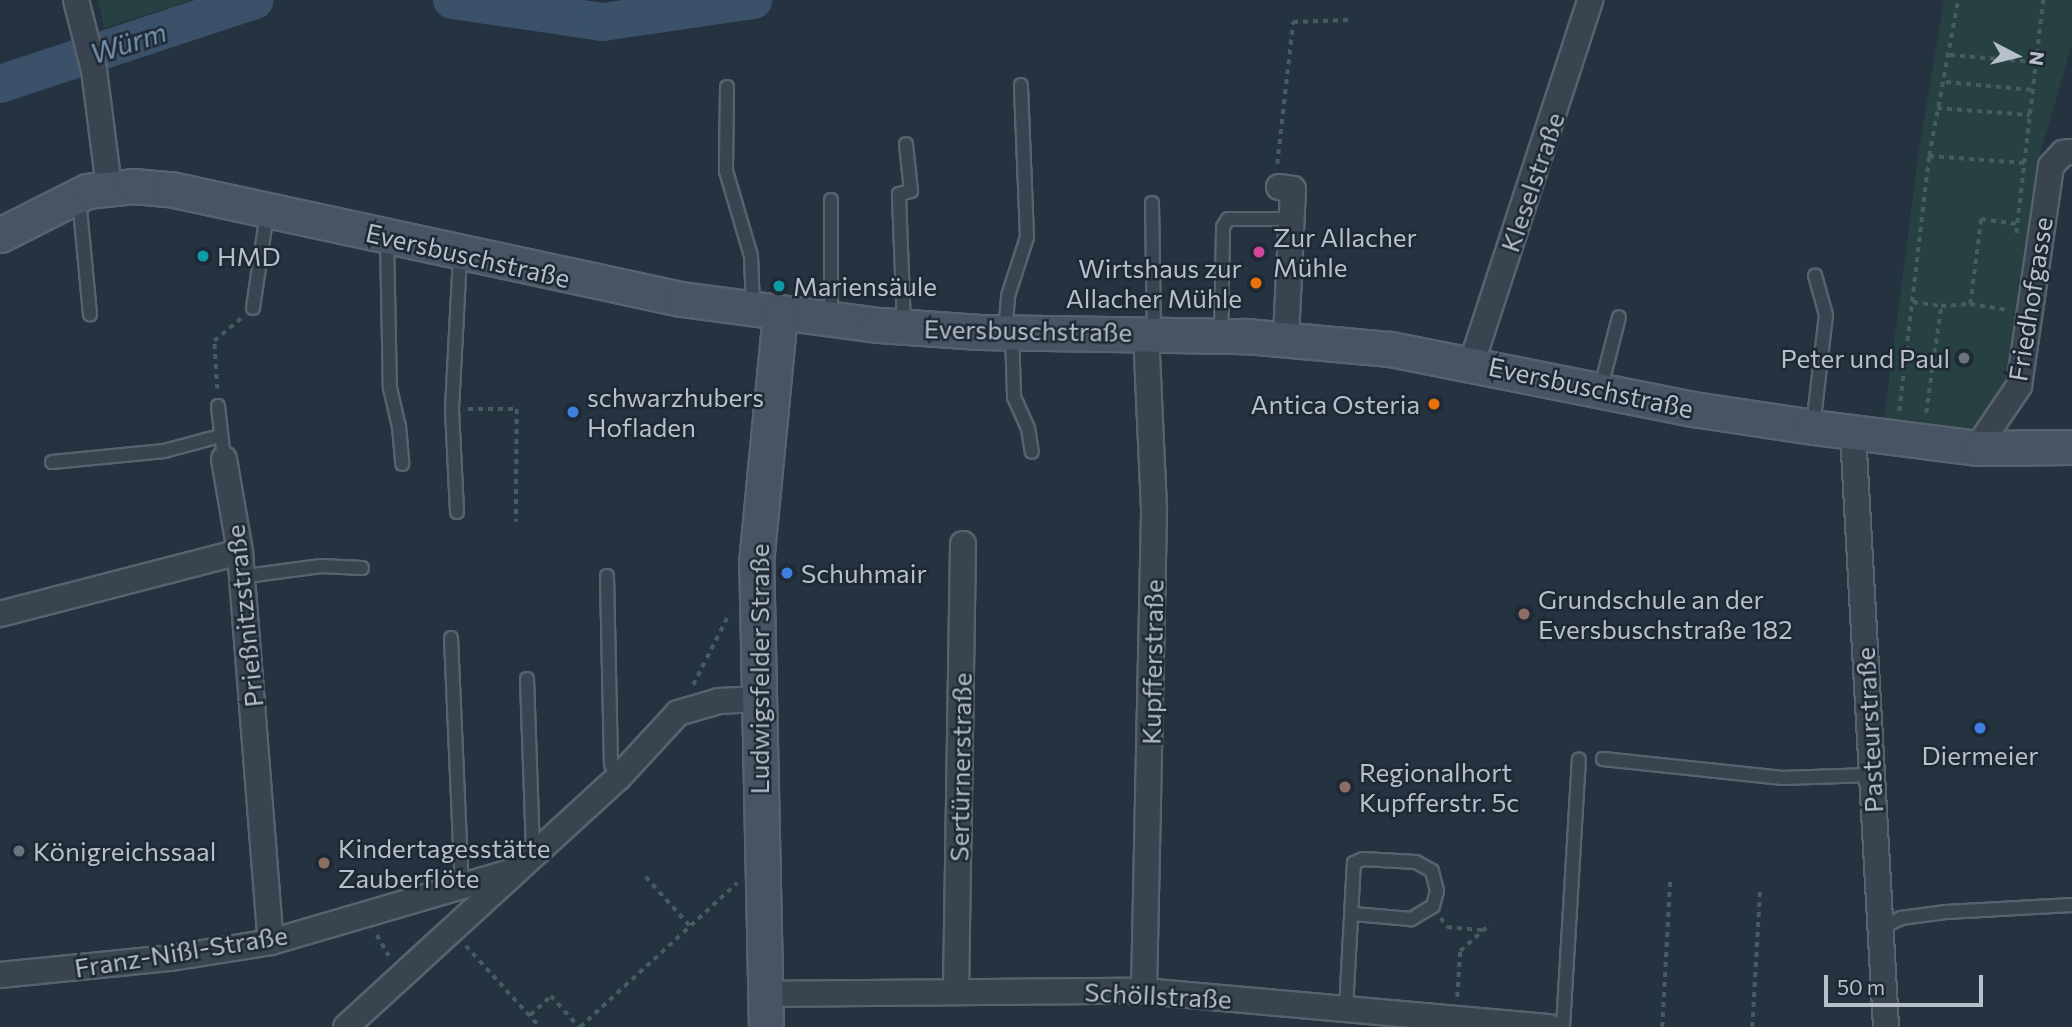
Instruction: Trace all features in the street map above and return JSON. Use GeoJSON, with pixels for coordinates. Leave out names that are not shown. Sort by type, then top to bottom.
{"type":"FeatureCollection","features":[{"type":"Feature","properties":{"kind":"main road","name":"Eversbuschstraße"},"geometry":{"type":"LineString","coordinates":[[0,235],[94,190],[170,189],[268,209],[460,255],[611,286],[767,310],[904,327],[1286,339],[1472,362],[1600,391],[1813,427],[1977,448],[2072,447]]}},
{"type":"Feature","properties":{"kind":"main road","name":"Ludwigsfelder Straße"},"geometry":{"type":"LineString","coordinates":[[766,1027],[756,563],[767,310]]}},
{"type":"Feature","properties":{"kind":"street"},"geometry":{"type":"LineString","coordinates":[[76,0],[94,70],[94,190]]}},
{"type":"Feature","properties":{"kind":"street","name":"Kleselstraße"},"geometry":{"type":"LineString","coordinates":[[1472,362],[1590,0]]}},
{"type":"Feature","properties":{"kind":"street","name":"Friedhofgasse"},"geometry":{"type":"LineString","coordinates":[[1977,448],[2019,386],[2051,166],[2063,153],[2072,152]]}},
{"type":"Feature","properties":{"kind":"street"},"geometry":{"type":"LineString","coordinates":[[1279,187],[1293,189],[1286,339]]}},
{"type":"Feature","properties":{"kind":"street","name":"Kupfferstraße"},"geometry":{"type":"LineString","coordinates":[[1144,991],[1154,509],[1150,333]]}},
{"type":"Feature","properties":{"kind":"street","name":"Pasteurstraße"},"geometry":{"type":"LineString","coordinates":[[1853,432],[1886,1027]]}},
{"type":"Feature","properties":{"kind":"street","name":"Prießnitzstraße"},"geometry":{"type":"LineString","coordinates":[[222,447],[239,564],[257,743],[271,942]]}},
{"type":"Feature","properties":{"kind":"street","name":"Sertürnerstraße"},"geometry":{"type":"LineString","coordinates":[[956,991],[963,544]]}},
{"type":"Feature","properties":{"kind":"street"},"geometry":{"type":"LineString","coordinates":[[0,614],[239,564]]}},
{"type":"Feature","properties":{"kind":"street"},"geometry":{"type":"LineString","coordinates":[[346,1027],[618,778],[678,713],[719,701],[757,699]]}},
{"type":"Feature","properties":{"kind":"street","name":"Franz-Nißl-Straße"},"geometry":{"type":"LineString","coordinates":[[0,975],[171,958],[271,942],[527,864]]}},
{"type":"Feature","properties":{"kind":"street","name":"Schöllstraße"},"geometry":{"type":"LineString","coordinates":[[764,995],[1144,991],[1549,1027]]}},
{"type":"Feature","properties":{"kind":"lane"},"geometry":{"type":"LineString","coordinates":[[1021,85],[1027,237],[1008,296],[1008,332],[1014,397],[1028,428],[1032,452]]}},
{"type":"Feature","properties":{"kind":"lane"},"geometry":{"type":"LineString","coordinates":[[727,87],[726,171],[767,310]]}},
{"type":"Feature","properties":{"kind":"lane"},"geometry":{"type":"LineString","coordinates":[[904,327],[899,194],[911,191],[906,144]]}},
{"type":"Feature","properties":{"kind":"lane"},"geometry":{"type":"LineString","coordinates":[[90,314],[94,190]]}},
{"type":"Feature","properties":{"kind":"lane"},"geometry":{"type":"LineString","coordinates":[[831,200],[831,318]]}},
{"type":"Feature","properties":{"kind":"lane"},"geometry":{"type":"LineString","coordinates":[[1150,333],[1152,203]]}},
{"type":"Feature","properties":{"kind":"lane"},"geometry":{"type":"LineString","coordinates":[[253,308],[268,209]]}},
{"type":"Feature","properties":{"kind":"lane"},"geometry":{"type":"LineString","coordinates":[[1221,335],[1223,227],[1228,219],[1291,219]]}},
{"type":"Feature","properties":{"kind":"lane"},"geometry":{"type":"LineString","coordinates":[[387,237],[390,388],[400,426],[402,464]]}},
{"type":"Feature","properties":{"kind":"lane"},"geometry":{"type":"LineString","coordinates":[[457,512],[452,410],[460,255]]}},
{"type":"Feature","properties":{"kind":"lane"},"geometry":{"type":"LineString","coordinates":[[1813,427],[1826,315],[1815,275]]}},
{"type":"Feature","properties":{"kind":"lane"},"geometry":{"type":"LineString","coordinates":[[1600,391],[1619,317]]}},
{"type":"Feature","properties":{"kind":"lane","name":"Prießnitzstraße"},"geometry":{"type":"LineString","coordinates":[[218,406],[222,447]]}},
{"type":"Feature","properties":{"kind":"lane"},"geometry":{"type":"LineString","coordinates":[[52,462],[164,450],[222,447]]}},
{"type":"Feature","properties":{"kind":"lane"},"geometry":{"type":"LineString","coordinates":[[239,564],[362,568]]}},
{"type":"Feature","properties":{"kind":"lane"},"geometry":{"type":"LineString","coordinates":[[607,576],[611,764],[618,778]]}},
{"type":"Feature","properties":{"kind":"lane"},"geometry":{"type":"LineString","coordinates":[[451,638],[462,885]]}},
{"type":"Feature","properties":{"kind":"lane"},"geometry":{"type":"LineString","coordinates":[[527,679],[527,864]]}},
{"type":"Feature","properties":{"kind":"lane"},"geometry":{"type":"LineString","coordinates":[[1563,1027],[1579,759]]}},
{"type":"Feature","properties":{"kind":"lane"},"geometry":{"type":"LineString","coordinates":[[1603,760],[1783,778],[1871,775]]}},
{"type":"Feature","properties":{"kind":"lane"},"geometry":{"type":"LineString","coordinates":[[1346,1009],[1354,863],[1363,859],[1416,862],[1432,871],[1437,891],[1433,906],[1411,919],[1353,914]]}},
{"type":"Feature","properties":{"kind":"lane"},"geometry":{"type":"LineString","coordinates":[[1879,928],[1901,918],[1946,912],[2072,905]]}},
{"type":"Feature","properties":{"kind":"path"},"geometry":{"type":"LineString","coordinates":[[1906,412],[1897,411],[1913,302],[1929,156],[1937,108],[1946,82],[1958,0]]}},
{"type":"Feature","properties":{"kind":"path"},"geometry":{"type":"LineString","coordinates":[[2016,236],[2043,0]]}},
{"type":"Feature","properties":{"kind":"path"},"geometry":{"type":"LineString","coordinates":[[1279,187],[1276,176],[1293,22],[1348,20]]}},
{"type":"Feature","properties":{"kind":"path"},"geometry":{"type":"LineString","coordinates":[[1950,55],[2036,62]]}},
{"type":"Feature","properties":{"kind":"path"},"geometry":{"type":"LineString","coordinates":[[1946,82],[2033,90]]}},
{"type":"Feature","properties":{"kind":"path"},"geometry":{"type":"LineString","coordinates":[[1937,108],[2030,115]]}},
{"type":"Feature","properties":{"kind":"path"},"geometry":{"type":"LineString","coordinates":[[1929,156],[2025,163]]}},
{"type":"Feature","properties":{"kind":"path"},"geometry":{"type":"LineString","coordinates":[[1970,304],[1981,219],[2017,224]]}},
{"type":"Feature","properties":{"kind":"path"},"geometry":{"type":"LineString","coordinates":[[2005,322],[2008,297]]}},
{"type":"Feature","properties":{"kind":"path"},"geometry":{"type":"LineString","coordinates":[[1913,302],[1941,306],[1970,304],[2007,310]]}},
{"type":"Feature","properties":{"kind":"path"},"geometry":{"type":"LineString","coordinates":[[1926,415],[1941,306]]}},
{"type":"Feature","properties":{"kind":"path"},"geometry":{"type":"LineString","coordinates":[[218,406],[214,341],[253,308]]}},
{"type":"Feature","properties":{"kind":"path"},"geometry":{"type":"LineString","coordinates":[[452,410],[517,409],[516,522]]}},
{"type":"Feature","properties":{"kind":"path"},"geometry":{"type":"LineString","coordinates":[[1916,414],[1939,416]]}},
{"type":"Feature","properties":{"kind":"path"},"geometry":{"type":"LineString","coordinates":[[678,713],[732,609]]}},
{"type":"Feature","properties":{"kind":"path"},"geometry":{"type":"LineString","coordinates":[[530,1015],[551,996],[579,1027],[761,860]]}},
{"type":"Feature","properties":{"kind":"path"},"geometry":{"type":"LineString","coordinates":[[646,877],[690,926]]}},
{"type":"Feature","properties":{"kind":"path"},"geometry":{"type":"LineString","coordinates":[[1662,1027],[1670,880]]}},
{"type":"Feature","properties":{"kind":"path"},"geometry":{"type":"LineString","coordinates":[[1752,1027],[1760,889]]}},
{"type":"Feature","properties":{"kind":"path"},"geometry":{"type":"LineString","coordinates":[[1433,906],[1447,927],[1483,930]]}},
{"type":"Feature","properties":{"kind":"path"},"geometry":{"type":"LineString","coordinates":[[364,912],[401,977]]}},
{"type":"Feature","properties":{"kind":"path"},"geometry":{"type":"LineString","coordinates":[[1455,1020],[1460,951],[1490,924]]}},
{"type":"Feature","properties":{"kind":"path"},"geometry":{"type":"LineString","coordinates":[[452,930],[540,1027]]}},
{"type":"Feature","properties":{"kind":"green space"},"geometry":{"type":"Polygon","coordinates":[[[98,0],[193,0],[104,28],[98,0]]]}},
{"type":"Feature","properties":{"kind":"green space"},"geometry":{"type":"Polygon","coordinates":[[[1944,0],[2072,0],[2072,45],[2040,154],[2014,378],[2004,398],[1969,431],[1884,420],[1919,149],[1944,0]]]}},
{"type":"Feature","properties":{"kind":"waterway","name":"Würm"},"geometry":{"type":"LineString","coordinates":[[0,84],[255,0]]}},
{"type":"Feature","properties":{"kind":"waterway","name":"Würm"},"geometry":{"type":"LineString","coordinates":[[452,0],[603,22],[753,0]]}},
{"type":"Feature","properties":{"kind":"place","name":"Zur Allacher Mühle"},"geometry":{"type":"Point","coordinates":[1259,252]}},
{"type":"Feature","properties":{"kind":"place","name":"HMD"},"geometry":{"type":"Point","coordinates":[203,256]}},
{"type":"Feature","properties":{"kind":"place","name":"Wirtshaus zur Allacher Mühle"},"geometry":{"type":"Point","coordinates":[1256,283]}},
{"type":"Feature","properties":{"kind":"place","name":"Mariensäule"},"geometry":{"type":"Point","coordinates":[779,286]}},
{"type":"Feature","properties":{"kind":"place","name":"Peter und Paul"},"geometry":{"type":"Point","coordinates":[1964,358]}},
{"type":"Feature","properties":{"kind":"place","name":"Antica Osteria"},"geometry":{"type":"Point","coordinates":[1434,404]}},
{"type":"Feature","properties":{"kind":"place","name":"schwarzhubers Hofladen"},"geometry":{"type":"Point","coordinates":[573,412]}},
{"type":"Feature","properties":{"kind":"place","name":"Schuhmair"},"geometry":{"type":"Point","coordinates":[787,573]}},
{"type":"Feature","properties":{"kind":"place","name":"Grundschule an der Eversbuschstraße 182"},"geometry":{"type":"Point","coordinates":[1524,614]}},
{"type":"Feature","properties":{"kind":"place","name":"Diermeier"},"geometry":{"type":"Point","coordinates":[1980,728]}},
{"type":"Feature","properties":{"kind":"place","name":"Regionalhort Kupfferstr. 5c"},"geometry":{"type":"Point","coordinates":[1345,787]}},
{"type":"Feature","properties":{"kind":"place","name":"Königreichssaal"},"geometry":{"type":"Point","coordinates":[19,851]}},
{"type":"Feature","properties":{"kind":"place","name":"Kindertagesstätte Zauberflöte"},"geometry":{"type":"Point","coordinates":[324,863]}}]}
